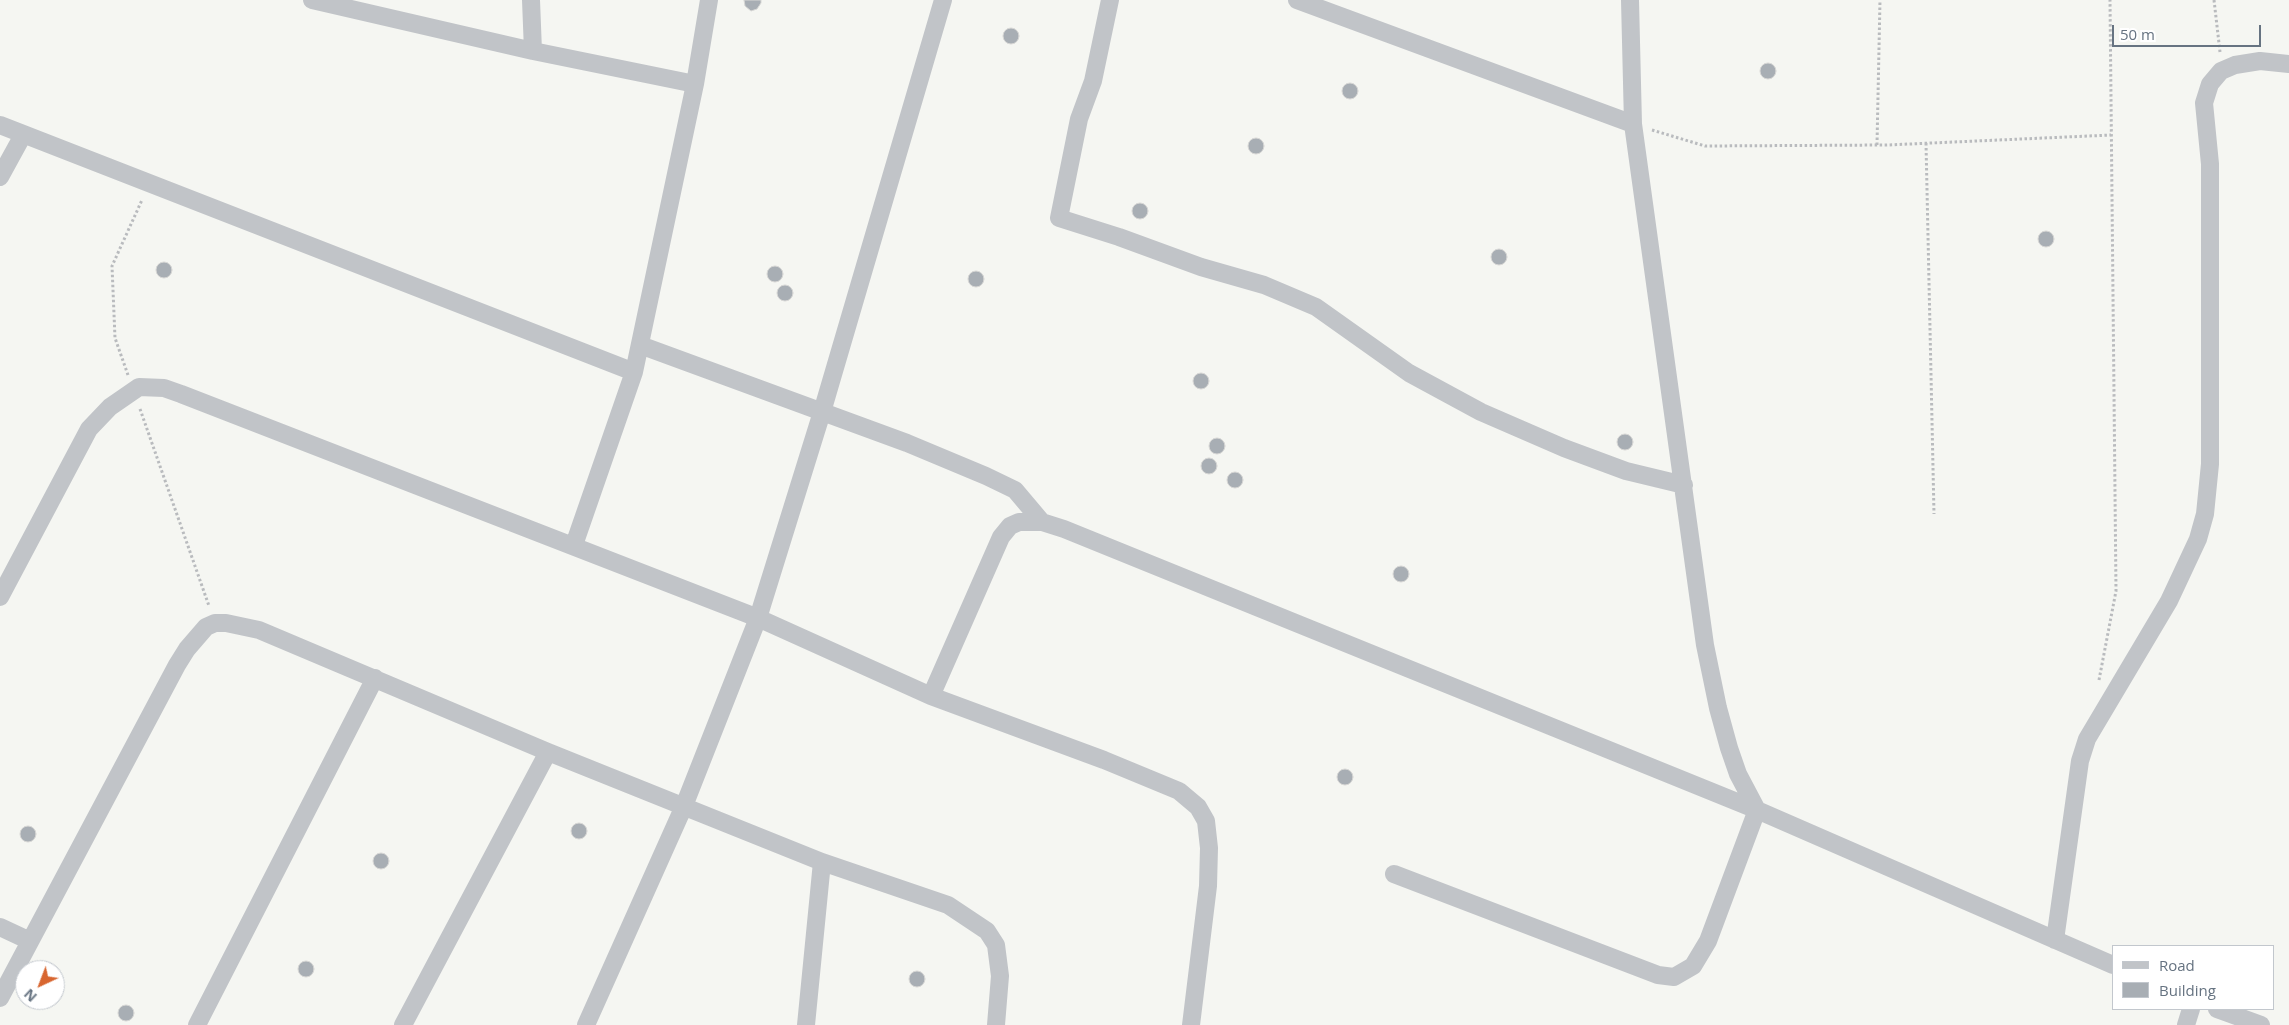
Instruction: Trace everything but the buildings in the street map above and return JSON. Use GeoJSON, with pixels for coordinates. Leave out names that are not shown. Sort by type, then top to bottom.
{"type":"FeatureCollection","features":[{"type":"Feature","properties":{"kind":"street"},"geometry":{"type":"LineString","coordinates":[[312,0],[532,51],[695,84]]}},
{"type":"Feature","properties":{"kind":"street"},"geometry":{"type":"LineString","coordinates":[[531,0],[532,51]]}},
{"type":"Feature","properties":{"kind":"street"},"geometry":{"type":"LineString","coordinates":[[574,546],[634,372],[695,84],[710,0]]}},
{"type":"Feature","properties":{"kind":"street"},"geometry":{"type":"LineString","coordinates":[[586,1025],[684,806],[758,618],[822,412],[943,0]]}},
{"type":"Feature","properties":{"kind":"street"},"geometry":{"type":"LineString","coordinates":[[1110,0],[1093,80],[1079,119],[1059,218],[1119,237],[1201,267],[1264,286],[1316,307],[1409,373],[1481,412],[1564,448],[1617,467],[1684,485]]}},
{"type":"Feature","properties":{"kind":"street"},"geometry":{"type":"LineString","coordinates":[[1296,0],[1633,124]]}},
{"type":"Feature","properties":{"kind":"street"},"geometry":{"type":"LineString","coordinates":[[1394,874],[1658,975],[1674,977],[1693,966],[1708,941],[1757,810],[1738,774],[1718,708],[1705,645],[1633,124],[1630,0]]}},
{"type":"Feature","properties":{"kind":"street"},"geometry":{"type":"LineString","coordinates":[[2056,940],[2080,761],[2087,739],[2169,600],[2198,539],[2205,514],[2210,464],[2210,164],[2204,103],[2210,84],[2222,71],[2235,65],[2260,61],[2289,64]]}},
{"type":"Feature","properties":{"kind":"street"},"geometry":{"type":"LineString","coordinates":[[0,125],[634,372]]}},
{"type":"Feature","properties":{"kind":"street"},"geometry":{"type":"LineString","coordinates":[[0,177],[23,135]]}},
{"type":"Feature","properties":{"kind":"street"},"geometry":{"type":"LineString","coordinates":[[640,344],[907,443],[1015,490],[1042,522]]}},
{"type":"Feature","properties":{"kind":"street"},"geometry":{"type":"LineString","coordinates":[[0,597],[89,429],[110,407],[139,387],[164,388],[182,394],[758,618],[931,696],[1179,791],[1198,807],[1206,821],[1209,848],[1208,886],[1191,1025]]}},
{"type":"Feature","properties":{"kind":"street"},"geometry":{"type":"LineString","coordinates":[[931,696],[1001,537],[1010,526],[1019,522],[1042,522],[1757,810],[2112,965]]}},
{"type":"Feature","properties":{"kind":"street"},"geometry":{"type":"LineString","coordinates":[[0,998],[177,665],[187,649],[206,627],[215,623],[226,623],[259,630],[548,752],[822,862],[948,905],[987,931],[992,937],[998,953],[1000,976],[996,1025]]}},
{"type":"Feature","properties":{"kind":"street"},"geometry":{"type":"LineString","coordinates":[[197,1025],[375,678]]}},
{"type":"Feature","properties":{"kind":"street"},"geometry":{"type":"LineString","coordinates":[[403,1025],[548,752]]}},
{"type":"Feature","properties":{"kind":"street"},"geometry":{"type":"LineString","coordinates":[[806,1025],[822,862]]}},
{"type":"Feature","properties":{"kind":"street"},"geometry":{"type":"LineString","coordinates":[[0,927],[30,941]]}},
{"type":"Feature","properties":{"kind":"street"},"geometry":{"type":"LineString","coordinates":[[2186,1025],[2191,1010]]}},
{"type":"Feature","properties":{"kind":"street"},"geometry":{"type":"LineString","coordinates":[[2220,1010],[2261,1025]]}},
{"type":"Feature","properties":{"kind":"path"},"geometry":{"type":"LineString","coordinates":[[1877,145],[1880,0]]}},
{"type":"Feature","properties":{"kind":"path"},"geometry":{"type":"LineString","coordinates":[[2098,684],[2116,591],[2110,0]]}},
{"type":"Feature","properties":{"kind":"path"},"geometry":{"type":"LineString","coordinates":[[2214,0],[2222,71]]}},
{"type":"Feature","properties":{"kind":"path"},"geometry":{"type":"LineString","coordinates":[[1633,124],[1705,146],[1926,144],[2111,134]]}},
{"type":"Feature","properties":{"kind":"path"},"geometry":{"type":"LineString","coordinates":[[1926,144],[1934,514]]}}]}
